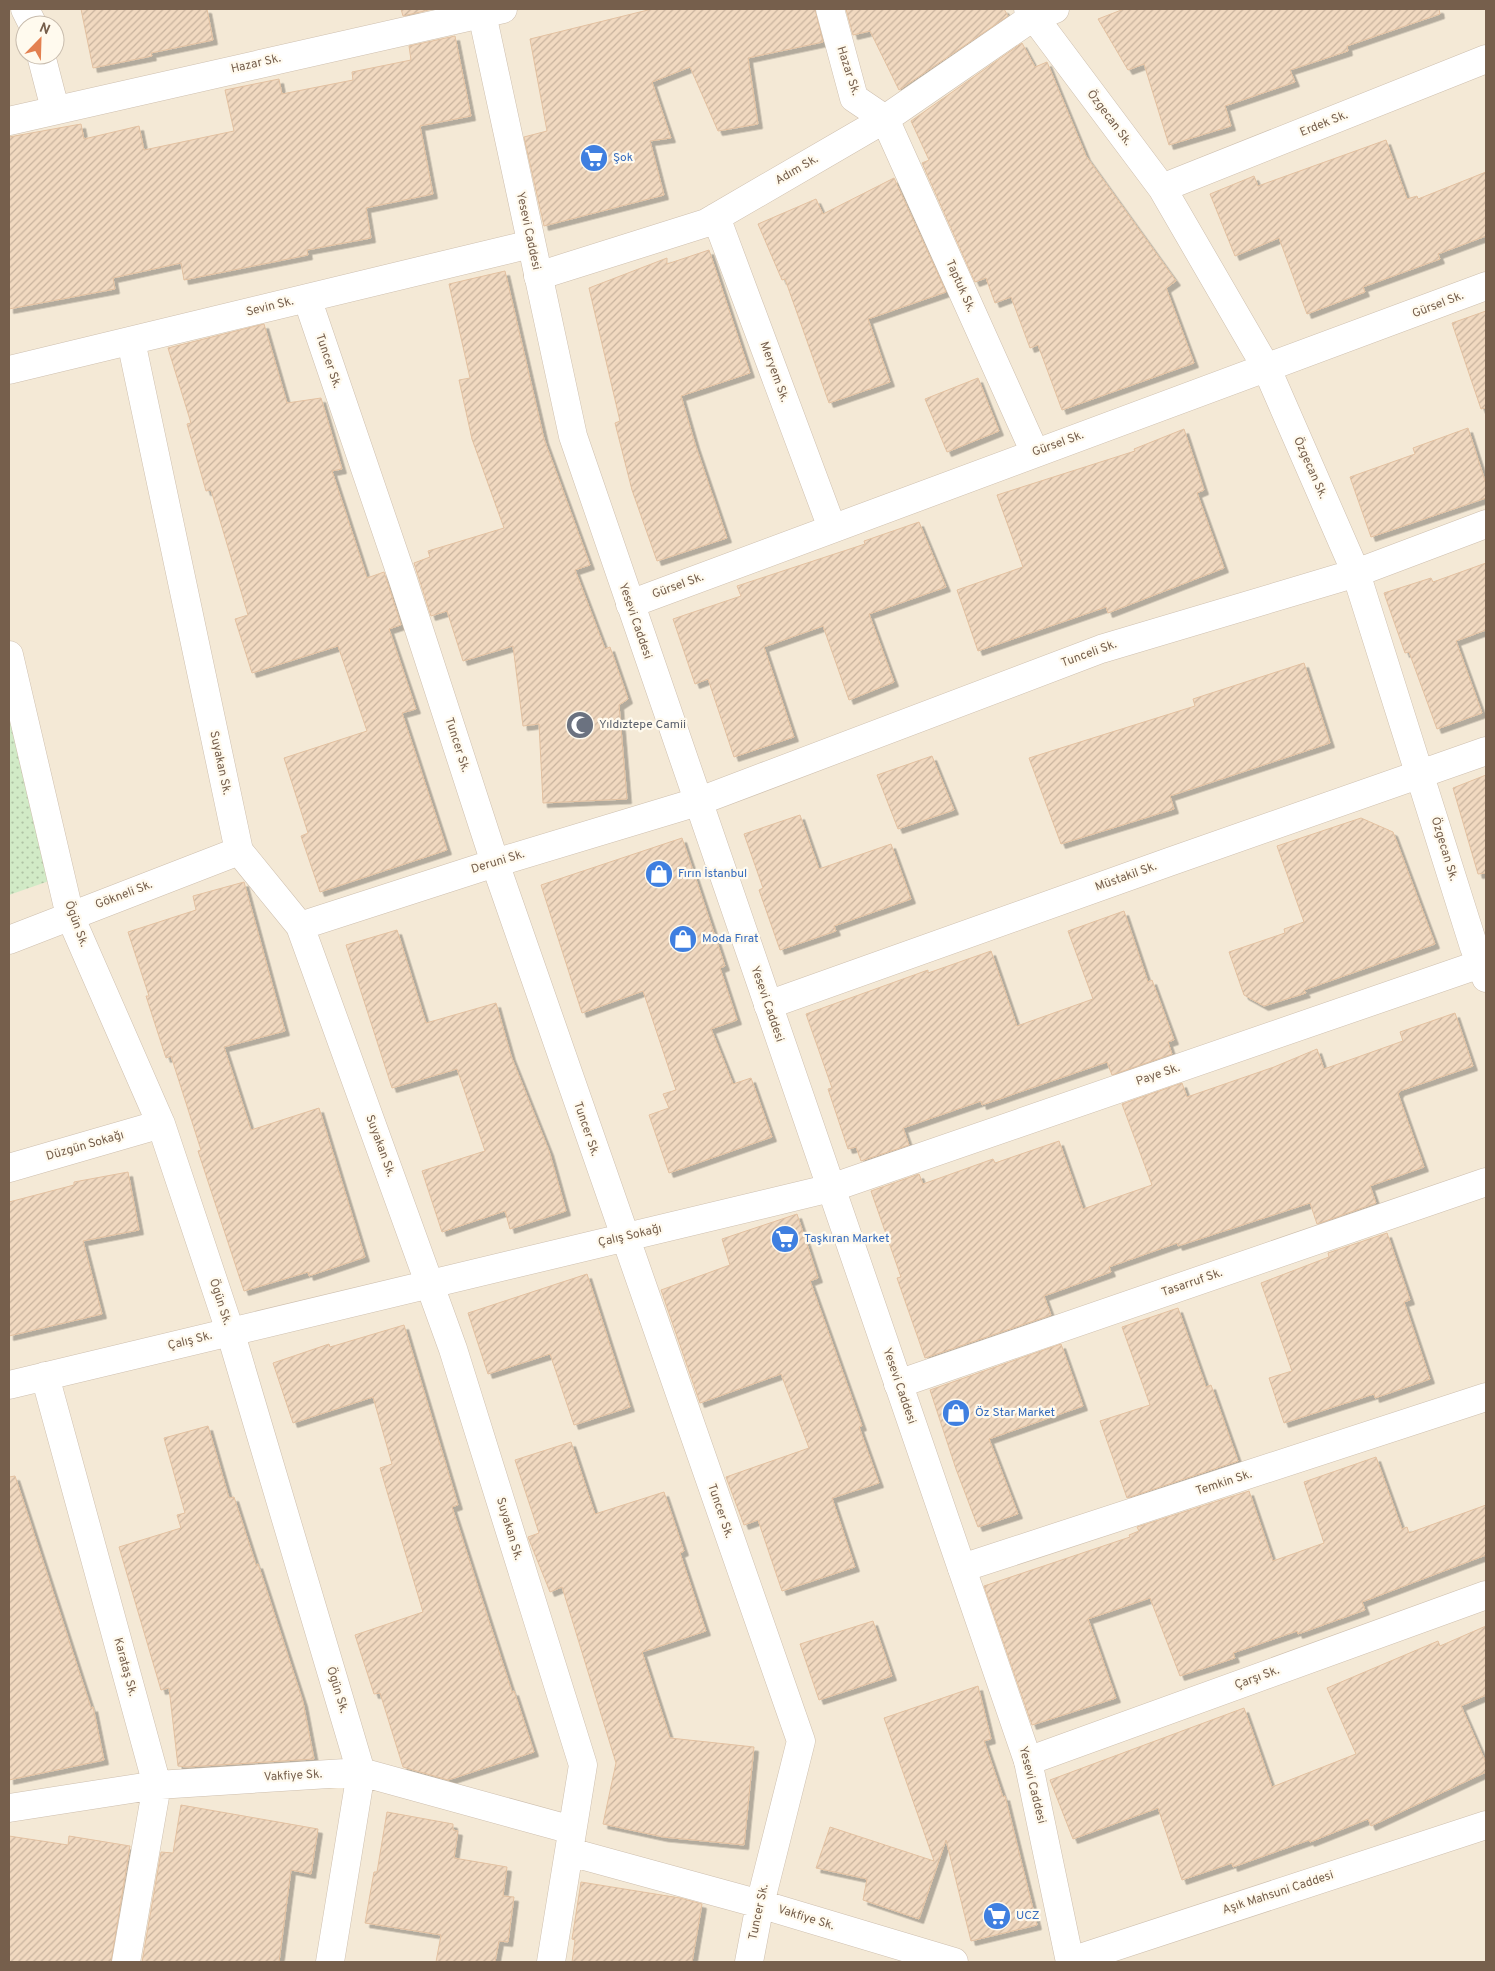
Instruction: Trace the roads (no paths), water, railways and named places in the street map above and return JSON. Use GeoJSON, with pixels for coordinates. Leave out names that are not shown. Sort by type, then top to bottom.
{"type":"FeatureCollection","features":[{"type":"Feature","properties":{"kind":"street","name":"Hazar Sk."},"geometry":{"type":"LineString","coordinates":[[830,9],[854,98],[885,119]]}},
{"type":"Feature","properties":{"kind":"street","name":"Hazar Sk."},"geometry":{"type":"LineString","coordinates":[[9,121],[489,10]]}},
{"type":"Feature","properties":{"kind":"street","name":"Yesevi Caddesi"},"geometry":{"type":"LineString","coordinates":[[489,10],[531,244],[573,436],[697,802],[1028,1760],[1071,1962]]}},
{"type":"Feature","properties":{"kind":"street","name":"Adım Sk."},"geometry":{"type":"LineString","coordinates":[[538,276],[706,223],[885,119],[1039,11]]}},
{"type":"Feature","properties":{"kind":"street","name":"Özgecan Sk."},"geometry":{"type":"LineString","coordinates":[[1039,11],[1162,188],[1267,369],[1356,573],[1474,948],[1485,968]]}},
{"type":"Feature","properties":{"kind":"street","name":"Erdek Sk."},"geometry":{"type":"LineString","coordinates":[[1162,188],[1486,59]]}},
{"type":"Feature","properties":{"kind":"street"},"geometry":{"type":"LineString","coordinates":[[44,65],[55,109]]}},
{"type":"Feature","properties":{"kind":"street","name":"Taptuk Sk."},"geometry":{"type":"LineString","coordinates":[[885,119],[1035,452]]}},
{"type":"Feature","properties":{"kind":"street","name":"Meryem Sk."},"geometry":{"type":"LineString","coordinates":[[716,216],[832,528]]}},
{"type":"Feature","properties":{"kind":"street","name":"Sevin Sk."},"geometry":{"type":"LineString","coordinates":[[9,370],[531,244]]}},
{"type":"Feature","properties":{"kind":"street","name":"Gürsel Sk."},"geometry":{"type":"LineString","coordinates":[[630,604],[1035,452],[1267,369],[1486,286]]}},
{"type":"Feature","properties":{"kind":"street","name":"Tuncer Sk."},"geometry":{"type":"LineString","coordinates":[[307,298],[400,571],[495,862],[624,1238],[801,1742],[760,1904],[749,1962]]}},
{"type":"Feature","properties":{"kind":"street","name":"Suyakan Sk."},"geometry":{"type":"LineString","coordinates":[[131,341],[239,851],[300,926],[456,1358],[582,1765],[551,1962]]}},
{"type":"Feature","properties":{"kind":"street","name":"Tunceli Sk."},"geometry":{"type":"LineString","coordinates":[[697,802],[1101,649],[1356,573],[1486,524]]}},
{"type":"Feature","properties":{"kind":"street","name":"Ögün Sk."},"geometry":{"type":"LineString","coordinates":[[9,654],[70,916],[161,1124],[230,1331],[362,1772],[330,1962]]}},
{"type":"Feature","properties":{"kind":"street","name":"Müstakil Sk."},"geometry":{"type":"LineString","coordinates":[[768,1005],[1486,751]]}},
{"type":"Feature","properties":{"kind":"street","name":"Deruni Sk."},"geometry":{"type":"LineString","coordinates":[[300,926],[495,862],[697,802]]}},
{"type":"Feature","properties":{"kind":"street","name":"Gökneli Sk."},"geometry":{"type":"LineString","coordinates":[[9,940],[239,851]]}},
{"type":"Feature","properties":{"kind":"street","name":"Paye Sk."},"geometry":{"type":"LineString","coordinates":[[831,1188],[1485,968]]}},
{"type":"Feature","properties":{"kind":"street","name":"Düzgün Sokağı"},"geometry":{"type":"LineString","coordinates":[[9,1168],[161,1124]]}},
{"type":"Feature","properties":{"kind":"street","name":"Tasarruf Sk."},"geometry":{"type":"LineString","coordinates":[[898,1384],[1486,1182]]}},
{"type":"Feature","properties":{"kind":"street","name":"Çalış Sokağı"},"geometry":{"type":"LineString","coordinates":[[429,1283],[831,1188]]}},
{"type":"Feature","properties":{"kind":"street","name":"Çalış Sk."},"geometry":{"type":"LineString","coordinates":[[9,1385],[429,1283]]}},
{"type":"Feature","properties":{"kind":"street","name":"Karataş Sk."},"geometry":{"type":"LineString","coordinates":[[45,1376],[157,1785],[126,1962]]}},
{"type":"Feature","properties":{"kind":"street","name":"Temkin Sk."},"geometry":{"type":"LineString","coordinates":[[962,1568],[1486,1397]]}},
{"type":"Feature","properties":{"kind":"street","name":"Çarşı Sk."},"geometry":{"type":"LineString","coordinates":[[1028,1760],[1486,1595]]}},
{"type":"Feature","properties":{"kind":"street","name":"Vakfiye Sk."},"geometry":{"type":"LineString","coordinates":[[9,1808],[157,1785],[362,1772],[760,1904],[954,1962]]}},
{"type":"Feature","properties":{"kind":"street","name":"Aşık Mahsuni Caddesi"},"geometry":{"type":"LineString","coordinates":[[1071,1962],[1486,1825]]}},
{"type":"Feature","properties":{"kind":"place","name":"Şok"},"geometry":{"type":"Point","coordinates":[594,158]}},
{"type":"Feature","properties":{"kind":"place","name":"Yıldıztepe Camii"},"geometry":{"type":"Point","coordinates":[580,725]}},
{"type":"Feature","properties":{"kind":"place","name":"Fırın İstanbul"},"geometry":{"type":"Point","coordinates":[659,874]}},
{"type":"Feature","properties":{"kind":"place","name":"Moda Fırat"},"geometry":{"type":"Point","coordinates":[683,939]}},
{"type":"Feature","properties":{"kind":"place","name":"Taşkıran Market"},"geometry":{"type":"Point","coordinates":[785,1239]}},
{"type":"Feature","properties":{"kind":"place","name":"Öz Star Market"},"geometry":{"type":"Point","coordinates":[956,1413]}},
{"type":"Feature","properties":{"kind":"place","name":"UCZ"},"geometry":{"type":"Point","coordinates":[997,1916]}}]}
